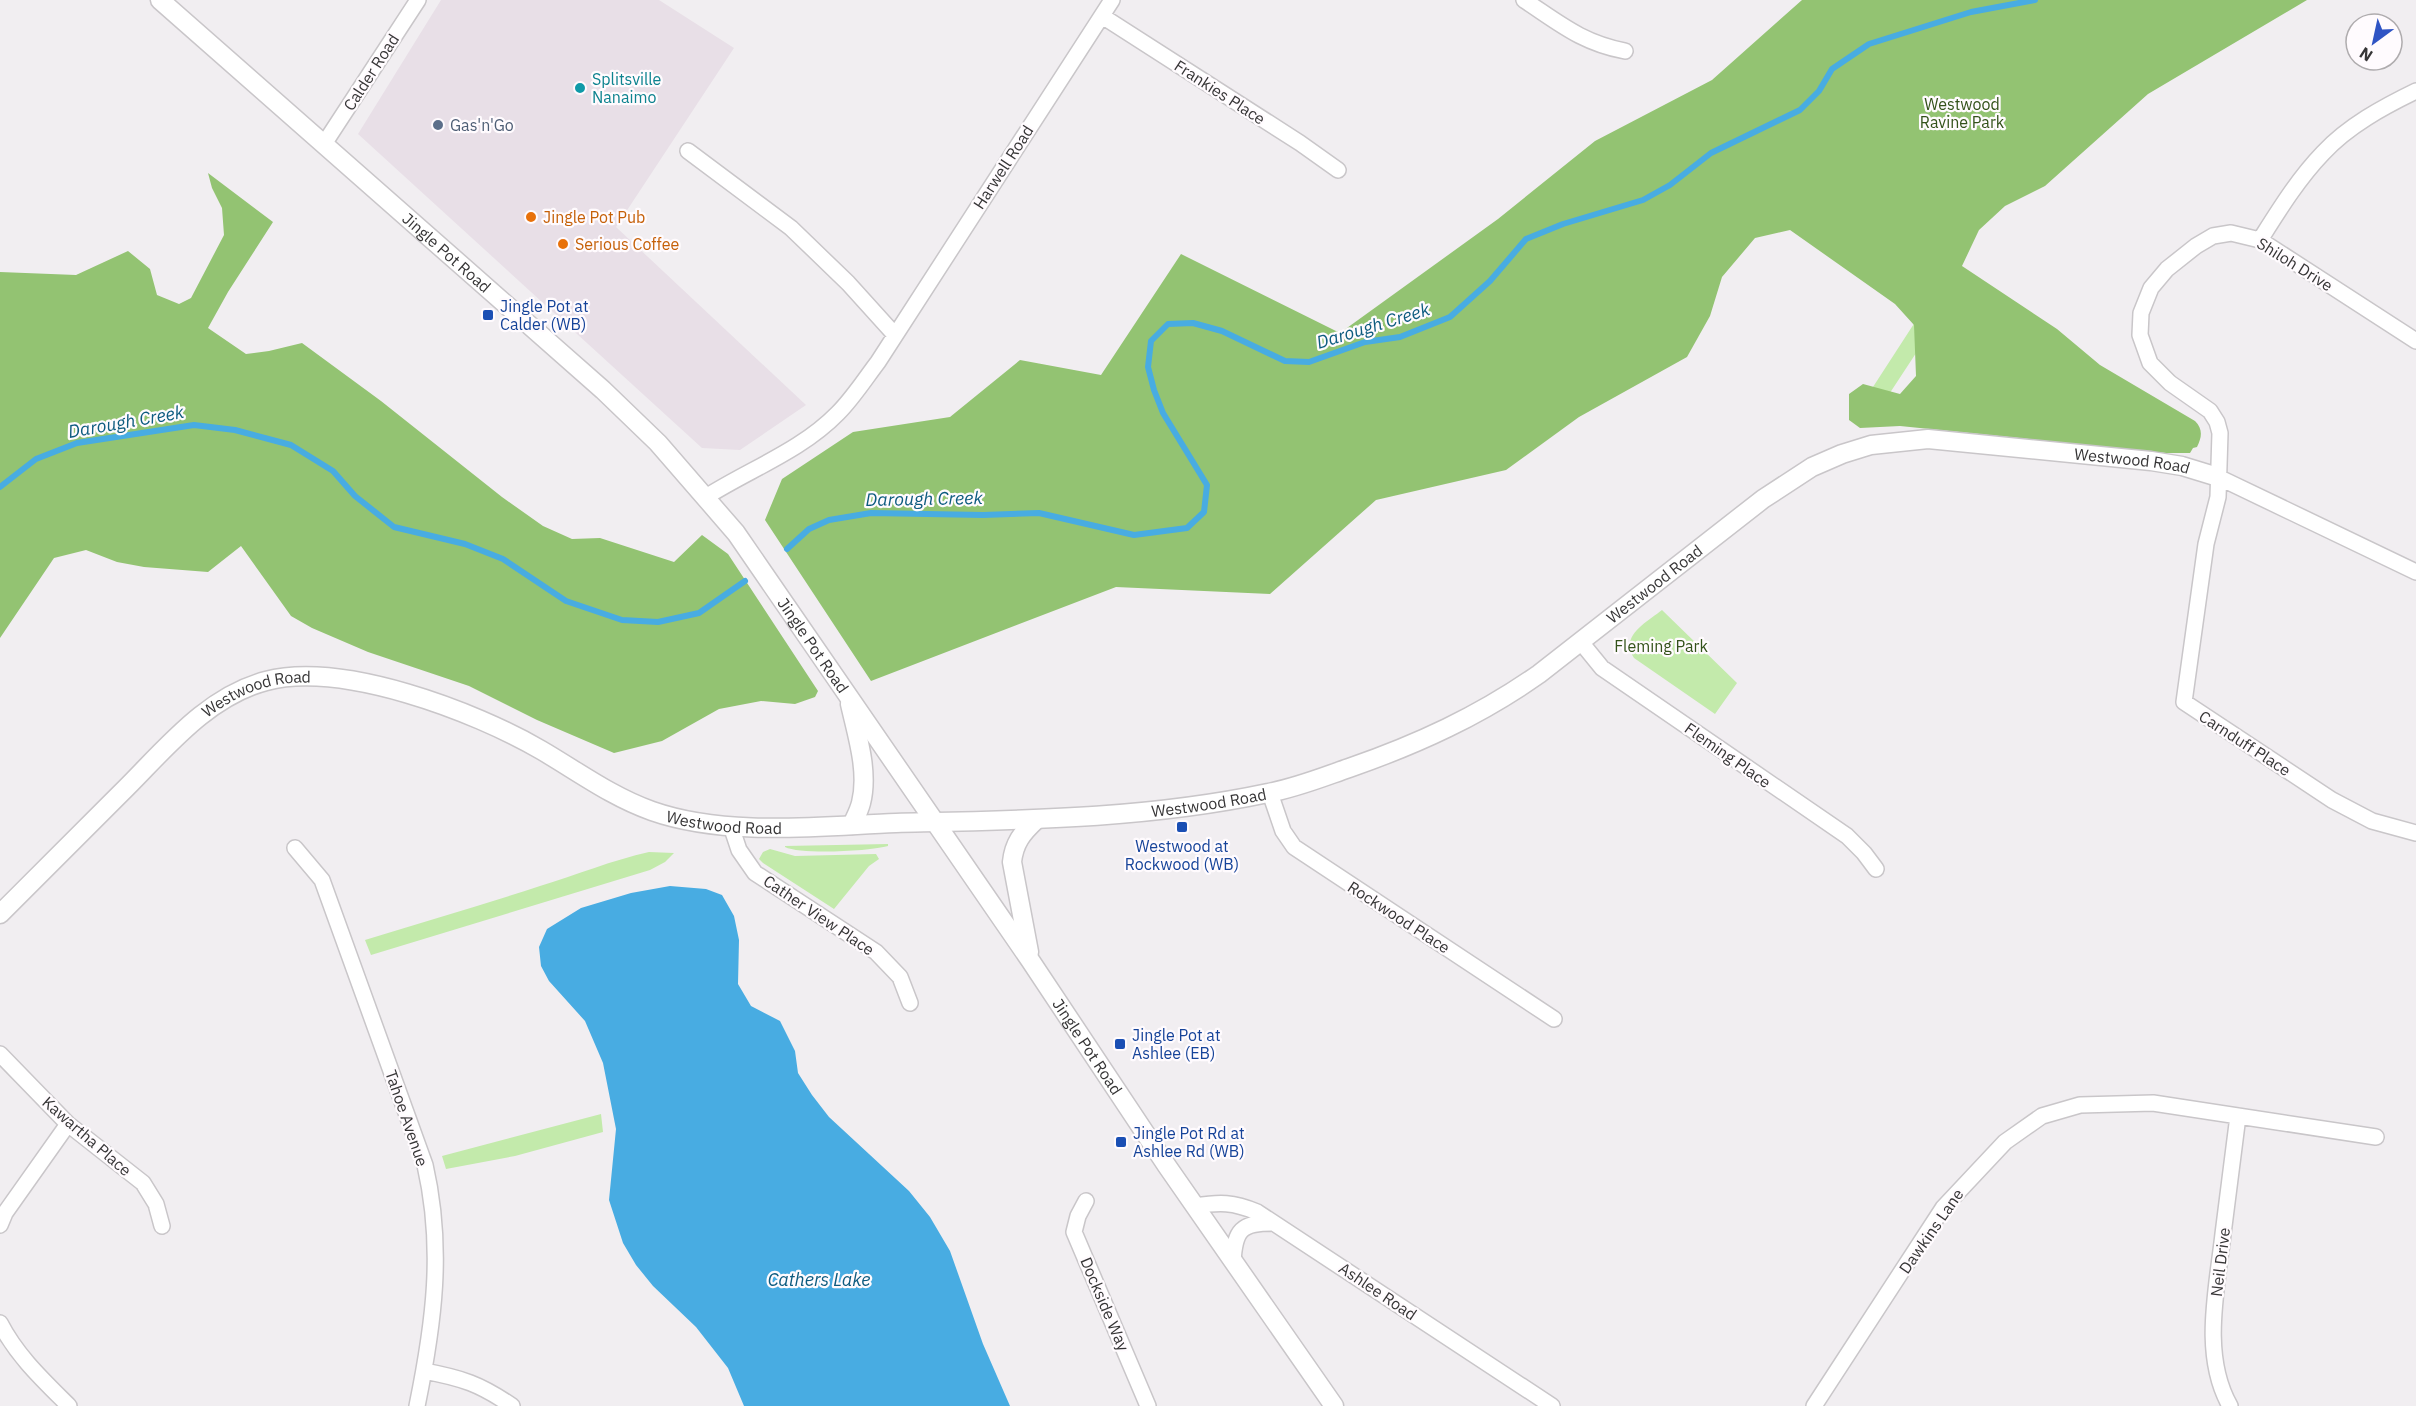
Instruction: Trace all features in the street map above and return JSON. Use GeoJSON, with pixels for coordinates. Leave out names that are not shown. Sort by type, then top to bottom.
{"type":"FeatureCollection","features":[{"type":"Feature","properties":{"kind":"street","name":"Jingle Pot Road"},"geometry":{"type":"LineString","coordinates":[[160,0],[594,382],[658,443],[706,497],[736,533],[1334,1406]]}},
{"type":"Feature","properties":{"kind":"street","name":"Calder Road"},"geometry":{"type":"LineString","coordinates":[[324,144],[418,0]]}},
{"type":"Feature","properties":{"kind":"street","name":"Harwell Road"},"geometry":{"type":"LineString","coordinates":[[706,497],[732,480],[785,453],[830,421],[847,403],[895,335],[1112,0]]}},
{"type":"Feature","properties":{"kind":"street"},"geometry":{"type":"LineString","coordinates":[[1524,0],[1584,40],[1605,48],[1625,51]]}},
{"type":"Feature","properties":{"kind":"street","name":"Frankies Place"},"geometry":{"type":"LineString","coordinates":[[1102,16],[1300,142],[1338,170]]}},
{"type":"Feature","properties":{"kind":"street"},"geometry":{"type":"LineString","coordinates":[[2260,240],[2289,195],[2324,152],[2362,121],[2416,91]]}},
{"type":"Feature","properties":{"kind":"street"},"geometry":{"type":"LineString","coordinates":[[688,151],[790,228],[848,283],[895,335]]}},
{"type":"Feature","properties":{"kind":"street","name":"Shiloh Drive"},"geometry":{"type":"LineString","coordinates":[[2218,477],[2220,433],[2217,422],[2202,404],[2170,383],[2150,363],[2140,335],[2141,313],[2151,288],[2167,269],[2196,246],[2213,236],[2231,233],[2260,240],[2416,341]]}},
{"type":"Feature","properties":{"kind":"street","name":"Westwood Road"},"geometry":{"type":"LineString","coordinates":[[0,914],[209,709],[248,686],[286,676],[323,675],[348,679],[431,702],[510,734],[632,804],[655,813],[681,819],[731,826],[1036,820],[1143,812],[1270,793],[1359,765],[1467,719],[1501,700],[1774,491],[1812,467],[1871,445],[1911,440],[1955,441],[2182,466],[2218,477],[2416,572]]}},
{"type":"Feature","properties":{"kind":"street","name":"Carnduff Place"},"geometry":{"type":"LineString","coordinates":[[2218,477],[2218,497],[2206,544],[2184,702],[2332,800],[2372,821],[2416,833]]}},
{"type":"Feature","properties":{"kind":"street","name":"Fleming Place"},"geometry":{"type":"LineString","coordinates":[[1580,641],[1602,668],[1847,836],[1876,869]]}},
{"type":"Feature","properties":{"kind":"street"},"geometry":{"type":"LineString","coordinates":[[849,697],[861,757],[863,785],[861,804],[852,825]]}},
{"type":"Feature","properties":{"kind":"street","name":"Rockwood Place"},"geometry":{"type":"LineString","coordinates":[[1270,793],[1282,831],[1294,847],[1554,1019]]}},
{"type":"Feature","properties":{"kind":"street"},"geometry":{"type":"LineString","coordinates":[[1030,960],[1012,862],[1013,849],[1018,839],[1036,820]]}},
{"type":"Feature","properties":{"kind":"street","name":"Cather View Place"},"geometry":{"type":"LineString","coordinates":[[731,826],[739,850],[755,873],[876,952],[900,977],[910,1003]]}},
{"type":"Feature","properties":{"kind":"street","name":"Tahoe Avenue"},"geometry":{"type":"LineString","coordinates":[[295,848],[322,880],[424,1165],[432,1197],[437,1265],[434,1304],[417,1406]]}},
{"type":"Feature","properties":{"kind":"street","name":"Kawartha Place"},"geometry":{"type":"LineString","coordinates":[[0,1054],[68,1124],[143,1183],[156,1204],[162,1226]]}},
{"type":"Feature","properties":{"kind":"street","name":"Dawkins Lane"},"geometry":{"type":"LineString","coordinates":[[1814,1406],[1943,1208],[2005,1142],[2042,1116],[2079,1105],[2153,1103],[2376,1137]]}},
{"type":"Feature","properties":{"kind":"street","name":"Neil Drive"},"geometry":{"type":"LineString","coordinates":[[2230,1406],[2217,1371],[2213,1322],[2238,1116]]}},
{"type":"Feature","properties":{"kind":"street"},"geometry":{"type":"LineString","coordinates":[[0,1225],[5,1213],[68,1124]]}},
{"type":"Feature","properties":{"kind":"street","name":"Dockside Way"},"geometry":{"type":"LineString","coordinates":[[1086,1201],[1078,1216],[1074,1232],[1148,1406]]}},
{"type":"Feature","properties":{"kind":"street","name":"Ashlee Road"},"geometry":{"type":"LineString","coordinates":[[1195,1206],[1218,1202],[1236,1204],[1257,1212],[1552,1406]]}},
{"type":"Feature","properties":{"kind":"street"},"geometry":{"type":"LineString","coordinates":[[1233,1261],[1234,1246],[1239,1232],[1254,1222],[1274,1223]]}},
{"type":"Feature","properties":{"kind":"street"},"geometry":{"type":"LineString","coordinates":[[0,1323],[24,1361],[69,1406]]}},
{"type":"Feature","properties":{"kind":"street"},"geometry":{"type":"LineString","coordinates":[[424,1371],[465,1380],[486,1388],[512,1406]]}},
{"type":"Feature","properties":{"kind":"shaded area"},"geometry":{"type":"Polygon","coordinates":[[[441,0],[659,0],[734,48],[616,227],[806,405],[740,450],[702,448],[358,134],[441,0]]]}},
{"type":"Feature","properties":{"kind":"green space","name":"Westwood Ravine Park"},"geometry":{"type":"Polygon","coordinates":[[[1802,0],[2307,0],[2148,94],[2045,186],[2005,206],[1979,230],[1962,266],[2057,329],[2100,365],[2195,421],[2201,433],[2197,447],[2193,448],[2190,453],[2166,453],[1900,426],[1860,428],[1849,420],[1849,394],[1863,384],[1900,394],[1916,376],[1914,325],[1895,304],[1790,230],[1755,238],[1722,277],[1710,316],[1687,357],[1579,417],[1506,470],[1376,500],[1270,594],[1116,587],[871,681],[765,520],[782,479],[853,432],[950,417],[1020,360],[1101,375],[1181,254],[1340,333],[1498,219],[1595,141],[1712,80],[1802,0]]]}},
{"type":"Feature","properties":{"kind":"green space"},"geometry":{"type":"Polygon","coordinates":[[[208,173],[273,222],[208,328],[246,354],[302,343],[381,401],[502,497],[543,526],[572,539],[600,538],[674,562],[702,535],[728,554],[818,691],[815,697],[795,704],[761,701],[719,709],[662,741],[614,753],[537,720],[469,686],[368,652],[312,628],[291,616],[241,546],[208,572],[144,567],[117,562],[86,550],[54,558],[0,638],[0,272],[76,275],[128,251],[150,269],[157,295],[179,304],[191,298],[224,235],[222,208],[212,188],[208,173]]]}},
{"type":"Feature","properties":{"kind":"green space"},"geometry":{"type":"Polygon","coordinates":[[[1930,299],[1945,309],[1880,408],[1860,407],[1930,299]]]}},
{"type":"Feature","properties":{"kind":"green space","name":"Fleming Park"},"geometry":{"type":"Polygon","coordinates":[[[1662,610],[1737,683],[1715,714],[1634,658],[1630,650],[1632,636],[1662,610]]]}},
{"type":"Feature","properties":{"kind":"green space"},"geometry":{"type":"Polygon","coordinates":[[[888,844],[888,846],[879,848],[852,851],[805,851],[785,847],[785,846],[888,844]]]}},
{"type":"Feature","properties":{"kind":"green space"},"geometry":{"type":"Polygon","coordinates":[[[770,849],[795,856],[876,854],[879,859],[869,866],[834,909],[763,863],[759,859],[763,852],[770,849]]]}},
{"type":"Feature","properties":{"kind":"green space"},"geometry":{"type":"Polygon","coordinates":[[[649,852],[674,853],[665,862],[650,870],[371,955],[365,940],[608,863],[649,852]]]}},
{"type":"Feature","properties":{"kind":"green space"},"geometry":{"type":"Polygon","coordinates":[[[601,1114],[603,1132],[515,1156],[446,1169],[442,1156],[601,1114]]]}},
{"type":"Feature","properties":{"kind":"water","name":"Cathers Lake"},"geometry":{"type":"Polygon","coordinates":[[[670,886],[706,889],[722,895],[734,916],[739,940],[738,984],[751,1006],[780,1021],[795,1051],[798,1073],[829,1117],[909,1191],[930,1217],[950,1251],[983,1344],[1010,1406],[744,1406],[728,1368],[696,1327],[653,1286],[636,1265],[623,1243],[609,1200],[616,1129],[603,1063],[585,1021],[549,981],[541,966],[539,947],[547,929],[581,908],[631,893],[670,886]]]}},
{"type":"Feature","properties":{"kind":"waterway","name":"Darough Creek"},"geometry":{"type":"LineString","coordinates":[[787,549],[809,529],[829,520],[871,513],[983,515],[1039,513],[1134,535],[1187,528],[1204,512],[1207,485],[1163,413],[1148,367],[1151,341],[1168,324],[1193,323],[1222,331],[1285,361],[1309,362],[1365,342],[1400,337],[1450,317],[1490,281],[1526,239],[1563,224],[1643,200],[1670,185],[1711,153],[1800,110],[1819,91],[1832,69],[1869,44],[1971,12],[2035,0]]}},
{"type":"Feature","properties":{"kind":"waterway","name":"Darough Creek"},"geometry":{"type":"LineString","coordinates":[[0,487],[36,459],[77,443],[194,425],[235,430],[291,445],[333,471],[355,496],[394,527],[465,544],[503,559],[566,601],[622,620],[658,622],[699,613],[745,581]]}},
{"type":"Feature","properties":{"kind":"place","name":"Splitsville Nanaimo"},"geometry":{"type":"Point","coordinates":[580,88]}},
{"type":"Feature","properties":{"kind":"place","name":"Gas'n'Go"},"geometry":{"type":"Point","coordinates":[438,125]}},
{"type":"Feature","properties":{"kind":"place","name":"Jingle Pot Pub"},"geometry":{"type":"Point","coordinates":[531,217]}},
{"type":"Feature","properties":{"kind":"place","name":"Serious Coffee"},"geometry":{"type":"Point","coordinates":[563,244]}},
{"type":"Feature","properties":{"kind":"place","name":"Jingle Pot at Calder (WB)"},"geometry":{"type":"Point","coordinates":[488,315]}},
{"type":"Feature","properties":{"kind":"place","name":"Westwood at Rockwood (WB)"},"geometry":{"type":"Point","coordinates":[1182,827]}},
{"type":"Feature","properties":{"kind":"place","name":"Jingle Pot at Ashlee (EB)"},"geometry":{"type":"Point","coordinates":[1120,1044]}},
{"type":"Feature","properties":{"kind":"place","name":"Jingle Pot Rd at Ashlee Rd (WB)"},"geometry":{"type":"Point","coordinates":[1121,1142]}}]}
